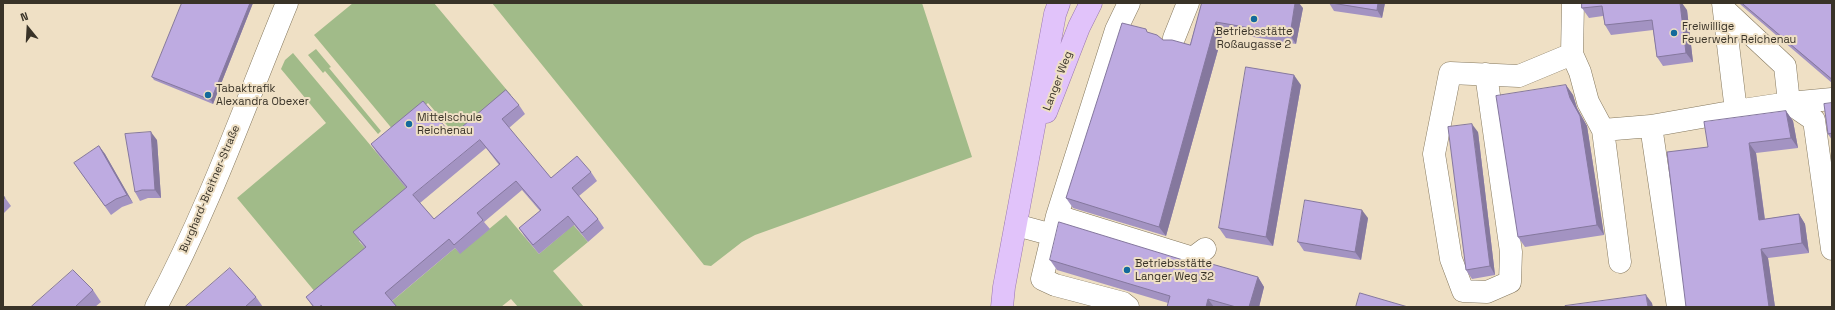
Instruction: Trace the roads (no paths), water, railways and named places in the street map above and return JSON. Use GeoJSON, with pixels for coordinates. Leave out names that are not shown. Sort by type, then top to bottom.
{"type":"FeatureCollection","features":[{"type":"Feature","properties":{"kind":"main road","name":"Langer Weg"},"geometry":{"type":"LineString","coordinates":[[1028,159],[1079,27],[1091,3]]}},
{"type":"Feature","properties":{"kind":"main road","name":"Langer Weg"},"geometry":{"type":"LineString","coordinates":[[1002,307],[1056,7]]}},
{"type":"Feature","properties":{"kind":"street","name":"Burghard-Breitner-Straße"},"geometry":{"type":"LineString","coordinates":[[156,307],[176,269],[208,198],[286,3]]}},
{"type":"Feature","properties":{"kind":"street"},"geometry":{"type":"LineString","coordinates":[[1128,307],[1123,303],[1056,285],[1042,279],[1055,225],[1116,30],[1129,3]]}},
{"type":"Feature","properties":{"kind":"street"},"geometry":{"type":"LineString","coordinates":[[1174,38],[1188,3]]}},
{"type":"Feature","properties":{"kind":"street"},"geometry":{"type":"LineString","coordinates":[[1573,3],[1572,54],[1580,72],[1588,102],[1603,130],[1620,262]]}},
{"type":"Feature","properties":{"kind":"street"},"geometry":{"type":"LineString","coordinates":[[1724,6],[1785,66],[1789,104]]}},
{"type":"Feature","properties":{"kind":"street"},"geometry":{"type":"LineString","coordinates":[[1724,6],[1736,111]]}},
{"type":"Feature","properties":{"kind":"street"},"geometry":{"type":"LineString","coordinates":[[1486,74],[1511,252],[1510,282],[1487,292],[1463,291],[1451,259],[1434,154],[1450,73],[1486,74],[1519,76],[1572,54]]}},
{"type":"Feature","properties":{"kind":"street"},"geometry":{"type":"LineString","coordinates":[[1603,130],[1651,126],[1736,111],[1832,99]]}},
{"type":"Feature","properties":{"kind":"street"},"geometry":{"type":"LineString","coordinates":[[1789,104],[1814,120],[1832,249]]}},
{"type":"Feature","properties":{"kind":"street"},"geometry":{"type":"LineString","coordinates":[[1651,126],[1678,307]]}},
{"type":"Feature","properties":{"kind":"street"},"geometry":{"type":"LineString","coordinates":[[1016,225],[1055,225],[1193,258],[1205,249]]}},
{"type":"Feature","properties":{"kind":"place","name":"Betriebsstätte Roßaugasse 2"},"geometry":{"type":"Point","coordinates":[1254,19]}},
{"type":"Feature","properties":{"kind":"place","name":"Freiwillige Feuerwehr Reichenau"},"geometry":{"type":"Point","coordinates":[1674,33]}},
{"type":"Feature","properties":{"kind":"place","name":"Tabaktrafik Alexandra Obexer"},"geometry":{"type":"Point","coordinates":[208,95]}},
{"type":"Feature","properties":{"kind":"place","name":"Mittelschule Reichenau"},"geometry":{"type":"Point","coordinates":[409,124]}},
{"type":"Feature","properties":{"kind":"place","name":"Betriebsstätte Langer Weg 32"},"geometry":{"type":"Point","coordinates":[1127,270]}}]}
